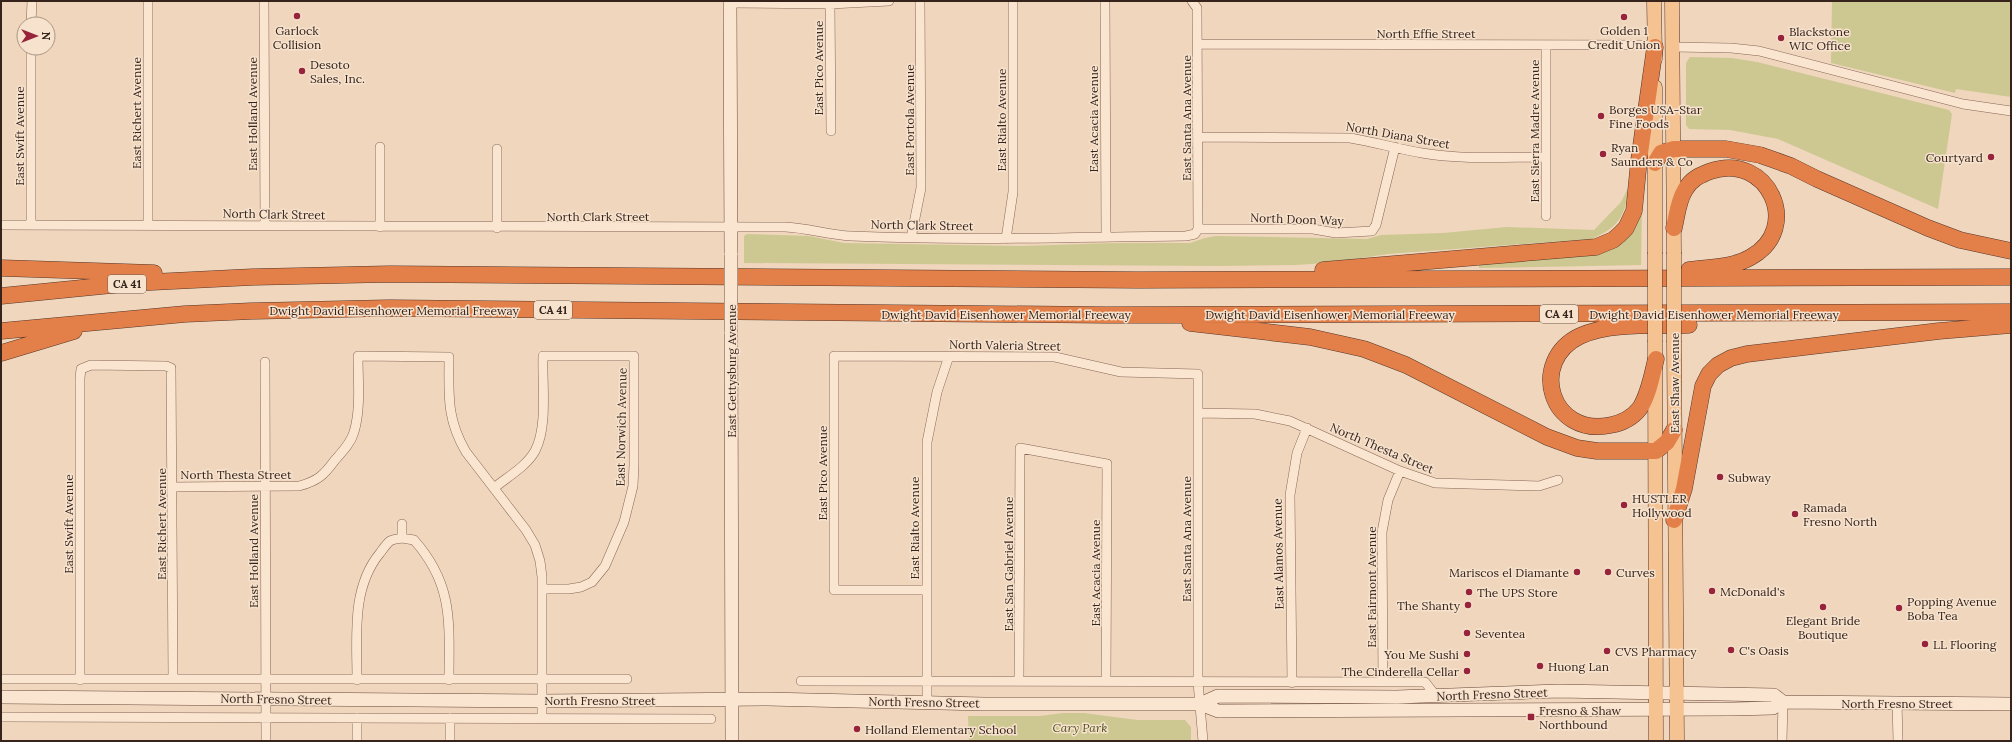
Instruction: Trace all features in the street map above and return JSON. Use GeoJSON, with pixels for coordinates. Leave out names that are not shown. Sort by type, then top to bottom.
{"type":"FeatureCollection","features":[{"type":"Feature","properties":{"kind":"highway"},"geometry":{"type":"LineString","coordinates":[[1138,280],[1260,272],[1348,269],[1577,248],[1604,244],[1613,240],[1626,228],[1634,211],[1638,160],[1655,46]]}},
{"type":"Feature","properties":{"kind":"highway"},"geometry":{"type":"LineString","coordinates":[[1655,163],[1661,153],[1674,149],[1726,149],[1768,157],[1928,228],[1967,242],[2011,251]]}},
{"type":"Feature","properties":{"kind":"highway"},"geometry":{"type":"LineString","coordinates":[[1441,280],[1584,272],[1664,272],[1736,264],[1755,255],[1768,242],[1773,234],[1776,220],[1774,201],[1767,187],[1754,175],[1740,169],[1715,170],[1694,179],[1684,190],[1674,228]]}},
{"type":"Feature","properties":{"kind":"highway"},"geometry":{"type":"LineString","coordinates":[[1,268],[253,277]]}},
{"type":"Feature","properties":{"kind":"highway","name":"CA 41"},"geometry":{"type":"LineString","coordinates":[[1,296],[132,284],[253,277],[398,274],[1138,280],[2011,277]]}},
{"type":"Feature","properties":{"kind":"highway","name":"Dwight David Eisenhower Memorial Freeway"},"geometry":{"type":"LineString","coordinates":[[1,331],[118,319],[252,311],[389,308],[1106,315],[2011,312]]}},
{"type":"Feature","properties":{"kind":"highway"},"geometry":{"type":"LineString","coordinates":[[1656,359],[1652,379],[1642,403],[1635,413],[1621,422],[1599,427],[1583,426],[1569,418],[1556,402],[1551,376],[1555,361],[1563,348],[1570,342],[1592,332],[1632,327],[1945,313]]}},
{"type":"Feature","properties":{"kind":"highway"},"geometry":{"type":"LineString","coordinates":[[1106,315],[1295,334],[1349,345],[1406,365],[1536,432],[1567,445],[1597,451],[1656,451],[1667,442],[1674,430]]}},
{"type":"Feature","properties":{"kind":"highway"},"geometry":{"type":"LineString","coordinates":[[1,353],[68,332],[118,319]]}},
{"type":"Feature","properties":{"kind":"highway"},"geometry":{"type":"LineString","coordinates":[[1674,520],[1684,489],[1703,386],[1713,369],[1724,361],[1747,354],[1939,331],[2011,325]]}},
{"type":"Feature","properties":{"kind":"main road","name":"East Shaw Avenue"},"geometry":{"type":"LineString","coordinates":[[1654,1],[1656,741]]}},
{"type":"Feature","properties":{"kind":"main road"},"geometry":{"type":"LineString","coordinates":[[1663,1],[1665,42],[1672,47]]}},
{"type":"Feature","properties":{"kind":"main road","name":"East Shaw Avenue"},"geometry":{"type":"LineString","coordinates":[[1672,1],[1676,741]]}},
{"type":"Feature","properties":{"kind":"main road","name":"East Gettysburg Avenue"},"geometry":{"type":"LineString","coordinates":[[730,2],[732,741]]}},
{"type":"Feature","properties":{"kind":"main road"},"geometry":{"type":"LineString","coordinates":[[1655,46],[1659,47],[1664,56],[1664,81],[1674,149]]}},
{"type":"Feature","properties":{"kind":"main road","name":"North Fresno Street"},"geometry":{"type":"LineString","coordinates":[[1200,704],[1218,696],[1436,696],[1558,691],[1774,695],[1783,702]]}},
{"type":"Feature","properties":{"kind":"main road"},"geometry":{"type":"LineString","coordinates":[[1445,710],[1455,703],[1486,702],[1495,694]]}},
{"type":"Feature","properties":{"kind":"main road","name":"North Fresno Street"},"geometry":{"type":"LineString","coordinates":[[1,697],[542,701],[732,699],[927,703],[1200,704],[1218,711],[1677,710],[1773,708],[1783,702],[2011,704]]}},
{"type":"Feature","properties":{"kind":"street"},"geometry":{"type":"LineString","coordinates":[[32,1],[32,16]]}},
{"type":"Feature","properties":{"kind":"street","name":"East Richert Avenue"},"geometry":{"type":"LineString","coordinates":[[148,1],[148,225]]}},
{"type":"Feature","properties":{"kind":"street","name":"East Holland Avenue"},"geometry":{"type":"LineString","coordinates":[[264,1],[265,226]]}},
{"type":"Feature","properties":{"kind":"street"},"geometry":{"type":"LineString","coordinates":[[730,2],[830,4],[889,1]]}},
{"type":"Feature","properties":{"kind":"street","name":"East Portola Avenue"},"geometry":{"type":"LineString","coordinates":[[911,238],[921,188],[920,1]]}},
{"type":"Feature","properties":{"kind":"street","name":"East Rialto Avenue"},"geometry":{"type":"LineString","coordinates":[[1006,239],[1013,192],[1013,1]]}},
{"type":"Feature","properties":{"kind":"street","name":"East Acacia Avenue"},"geometry":{"type":"LineString","coordinates":[[1105,1],[1106,237]]}},
{"type":"Feature","properties":{"kind":"street","name":"East Santa Ana Avenue"},"geometry":{"type":"LineString","coordinates":[[1193,1],[1197,8],[1198,137],[1196,232]]}},
{"type":"Feature","properties":{"kind":"street","name":"East Pico Avenue"},"geometry":{"type":"LineString","coordinates":[[830,4],[831,131]]}},
{"type":"Feature","properties":{"kind":"street","name":"North Effie Street"},"geometry":{"type":"LineString","coordinates":[[1197,44],[1655,46]]}},
{"type":"Feature","properties":{"kind":"street","name":"East Sierra Madre Avenue"},"geometry":{"type":"LineString","coordinates":[[1546,45],[1546,216]]}},
{"type":"Feature","properties":{"kind":"street"},"geometry":{"type":"LineString","coordinates":[[1672,47],[1731,48],[1759,52],[1962,104],[2011,111]]}},
{"type":"Feature","properties":{"kind":"street","name":"East Swift Avenue"},"geometry":{"type":"LineString","coordinates":[[31,56],[31,225]]}},
{"type":"Feature","properties":{"kind":"street","name":"North Diana Street"},"geometry":{"type":"LineString","coordinates":[[1198,137],[1350,138],[1421,153],[1462,158],[1546,158]]}},
{"type":"Feature","properties":{"kind":"street"},"geometry":{"type":"LineString","coordinates":[[380,147],[380,227]]}},
{"type":"Feature","properties":{"kind":"street","name":"North Doon Way"},"geometry":{"type":"LineString","coordinates":[[1196,232],[1313,229],[1336,233],[1372,231],[1376,225],[1395,147]]}},
{"type":"Feature","properties":{"kind":"street"},"geometry":{"type":"LineString","coordinates":[[497,149],[497,228]]}},
{"type":"Feature","properties":{"kind":"street","name":"North Clark Street"},"geometry":{"type":"LineString","coordinates":[[1,225],[497,228],[795,227],[850,236],[1006,239],[1186,236],[1196,232]]}},
{"type":"Feature","properties":{"kind":"street","name":"North Thesta Street"},"geometry":{"type":"LineString","coordinates":[[173,486],[299,486],[313,482],[325,473],[347,446],[354,434],[358,416],[358,356],[449,357],[449,400],[452,426],[466,452],[494,488]]}},
{"type":"Feature","properties":{"kind":"street","name":"East Norwich Avenue"},"geometry":{"type":"LineString","coordinates":[[494,488],[525,464],[534,452],[540,438],[543,356],[634,356],[634,465],[632,486],[624,522],[605,566],[592,582],[581,587],[569,589],[542,589]]}},
{"type":"Feature","properties":{"kind":"street","name":"East Pico Avenue"},"geometry":{"type":"LineString","coordinates":[[834,356],[834,590],[926,590]]}},
{"type":"Feature","properties":{"kind":"street","name":"North Valeria Street"},"geometry":{"type":"LineString","coordinates":[[834,356],[1055,357],[1120,372],[1198,374]]}},
{"type":"Feature","properties":{"kind":"street","name":"East Rialto Avenue"},"geometry":{"type":"LineString","coordinates":[[927,703],[927,442],[937,392],[949,356]]}},
{"type":"Feature","properties":{"kind":"street","name":"East Holland Avenue"},"geometry":{"type":"LineString","coordinates":[[265,362],[266,741]]}},
{"type":"Feature","properties":{"kind":"street","name":"East Swift Avenue"},"geometry":{"type":"LineString","coordinates":[[80,680],[81,369],[91,366],[166,366],[171,368]]}},
{"type":"Feature","properties":{"kind":"street","name":"East Richert Avenue"},"geometry":{"type":"LineString","coordinates":[[171,368],[173,486],[173,679]]}},
{"type":"Feature","properties":{"kind":"street","name":"East Santa Ana Avenue"},"geometry":{"type":"LineString","coordinates":[[1198,374],[1198,682],[1203,741]]}},
{"type":"Feature","properties":{"kind":"street","name":"North Thesta Street"},"geometry":{"type":"LineString","coordinates":[[1198,413],[1271,416],[1307,428],[1421,480],[1449,485],[1539,486],[1558,480]]}},
{"type":"Feature","properties":{"kind":"street","name":"East Alamos Avenue"},"geometry":{"type":"LineString","coordinates":[[1292,683],[1290,494],[1297,453],[1307,428]]}},
{"type":"Feature","properties":{"kind":"street","name":"East San Gabriel Avenue"},"geometry":{"type":"LineString","coordinates":[[1019,681],[1020,448],[1107,464]]}},
{"type":"Feature","properties":{"kind":"street","name":"East Acacia Avenue"},"geometry":{"type":"LineString","coordinates":[[1106,681],[1107,464]]}},
{"type":"Feature","properties":{"kind":"street","name":"East Fairmont Avenue"},"geometry":{"type":"LineString","coordinates":[[1383,682],[1382,532],[1388,500],[1400,471]]}},
{"type":"Feature","properties":{"kind":"street"},"geometry":{"type":"LineString","coordinates":[[494,488],[535,544],[540,561],[542,589],[542,718]]}},
{"type":"Feature","properties":{"kind":"street"},"geometry":{"type":"LineString","coordinates":[[402,524],[402,538]]}},
{"type":"Feature","properties":{"kind":"street"},"geometry":{"type":"LineString","coordinates":[[357,680],[357,622],[359,599],[366,576],[377,557],[390,541],[402,538],[414,540],[427,555],[438,575],[447,598],[449,624],[449,680]]}},
{"type":"Feature","properties":{"kind":"street","name":"North Fresno Street"},"geometry":{"type":"LineString","coordinates":[[1,679],[627,679]]}},
{"type":"Feature","properties":{"kind":"street"},"geometry":{"type":"LineString","coordinates":[[801,681],[1106,681],[1292,683],[1425,682],[1436,696]]}},
{"type":"Feature","properties":{"kind":"street"},"geometry":{"type":"LineString","coordinates":[[1782,741],[1783,702]]}},
{"type":"Feature","properties":{"kind":"street"},"geometry":{"type":"LineString","coordinates":[[1897,702],[1898,741]]}},
{"type":"Feature","properties":{"kind":"street","name":"North Fresno Street"},"geometry":{"type":"LineString","coordinates":[[1,717],[711,719]]}},
{"type":"Feature","properties":{"kind":"street"},"geometry":{"type":"LineString","coordinates":[[357,718],[357,741]]}},
{"type":"Feature","properties":{"kind":"street"},"geometry":{"type":"LineString","coordinates":[[450,718],[450,741]]}},
{"type":"Feature","properties":{"kind":"green space"},"geometry":{"type":"Polygon","coordinates":[[[1832,1],[2011,1],[2011,97],[1956,89],[1955,93],[1831,63],[1832,1]]]}},
{"type":"Feature","properties":{"kind":"green space"},"geometry":{"type":"Polygon","coordinates":[[[1690,57],[1732,58],[1757,62],[1949,110],[1952,114],[1938,209],[1778,139],[1730,130],[1689,129],[1686,125],[1686,63],[1690,57]]]}},
{"type":"Feature","properties":{"kind":"green space"},"geometry":{"type":"Polygon","coordinates":[[[1628,188],[1623,214],[1619,220],[1608,230],[1591,239],[1388,254],[1328,263],[1219,266],[744,263],[744,236],[747,234],[809,236],[844,243],[1021,246],[1115,243],[1190,243],[1216,236],[1367,239],[1381,235],[1443,233],[1507,227],[1594,230],[1621,202],[1628,188]]]}},
{"type":"Feature","properties":{"kind":"green space"},"geometry":{"type":"Polygon","coordinates":[[[1642,207],[1641,265],[1479,268],[1479,263],[1631,233],[1638,221],[1642,207]]]}},
{"type":"Feature","properties":{"kind":"green space","name":"Cary Park"},"geometry":{"type":"Polygon","coordinates":[[[1063,713],[1084,713],[1137,720],[1185,720],[1191,727],[1191,741],[969,741],[968,716],[1040,716],[1063,713]]]}},
{"type":"Feature","properties":{"kind":"place","name":"Garlock Collision"},"geometry":{"type":"Point","coordinates":[297,16]}},
{"type":"Feature","properties":{"kind":"place","name":"Golden 1 Credit Union"},"geometry":{"type":"Point","coordinates":[1624,17]}},
{"type":"Feature","properties":{"kind":"place","name":"Blackstone WIC Office"},"geometry":{"type":"Point","coordinates":[1781,38]}},
{"type":"Feature","properties":{"kind":"place","name":"Desoto Sales, Inc."},"geometry":{"type":"Point","coordinates":[302,71]}},
{"type":"Feature","properties":{"kind":"place","name":"Borges USA-Star Fine Foods"},"geometry":{"type":"Point","coordinates":[1601,116]}},
{"type":"Feature","properties":{"kind":"place","name":"Ryan Saunders & Co"},"geometry":{"type":"Point","coordinates":[1603,154]}},
{"type":"Feature","properties":{"kind":"place","name":"Courtyard"},"geometry":{"type":"Point","coordinates":[1991,157]}},
{"type":"Feature","properties":{"kind":"place","name":"Subway"},"geometry":{"type":"Point","coordinates":[1720,477]}},
{"type":"Feature","properties":{"kind":"place","name":"HUSTLER Hollywood"},"geometry":{"type":"Point","coordinates":[1624,505]}},
{"type":"Feature","properties":{"kind":"place","name":"Ramada Fresno North"},"geometry":{"type":"Point","coordinates":[1795,514]}},
{"type":"Feature","properties":{"kind":"place","name":"Mariscos el Diamante"},"geometry":{"type":"Point","coordinates":[1577,572]}},
{"type":"Feature","properties":{"kind":"place","name":"Curves"},"geometry":{"type":"Point","coordinates":[1608,572]}},
{"type":"Feature","properties":{"kind":"place","name":"McDonald's"},"geometry":{"type":"Point","coordinates":[1712,591]}},
{"type":"Feature","properties":{"kind":"place","name":"The UPS Store"},"geometry":{"type":"Point","coordinates":[1469,592]}},
{"type":"Feature","properties":{"kind":"place","name":"The Shanty"},"geometry":{"type":"Point","coordinates":[1468,605]}},
{"type":"Feature","properties":{"kind":"place","name":"Elegant Bride Boutique"},"geometry":{"type":"Point","coordinates":[1823,607]}},
{"type":"Feature","properties":{"kind":"place","name":"Popping Avenue Boba Tea"},"geometry":{"type":"Point","coordinates":[1899,608]}},
{"type":"Feature","properties":{"kind":"place","name":"Seventea"},"geometry":{"type":"Point","coordinates":[1467,633]}},
{"type":"Feature","properties":{"kind":"place","name":"LL Flooring"},"geometry":{"type":"Point","coordinates":[1925,644]}},
{"type":"Feature","properties":{"kind":"place","name":"C's Oasis"},"geometry":{"type":"Point","coordinates":[1731,650]}},
{"type":"Feature","properties":{"kind":"place","name":"CVS Pharmacy"},"geometry":{"type":"Point","coordinates":[1607,651]}},
{"type":"Feature","properties":{"kind":"place","name":"You Me Sushi"},"geometry":{"type":"Point","coordinates":[1467,654]}},
{"type":"Feature","properties":{"kind":"place","name":"Huong Lan"},"geometry":{"type":"Point","coordinates":[1540,666]}},
{"type":"Feature","properties":{"kind":"place","name":"The Cinderella Cellar"},"geometry":{"type":"Point","coordinates":[1467,671]}},
{"type":"Feature","properties":{"kind":"place","name":"Fresno & Shaw Northbound"},"geometry":{"type":"Point","coordinates":[1531,717]}},
{"type":"Feature","properties":{"kind":"place","name":"Holland Elementary School"},"geometry":{"type":"Point","coordinates":[857,729]}}]}
